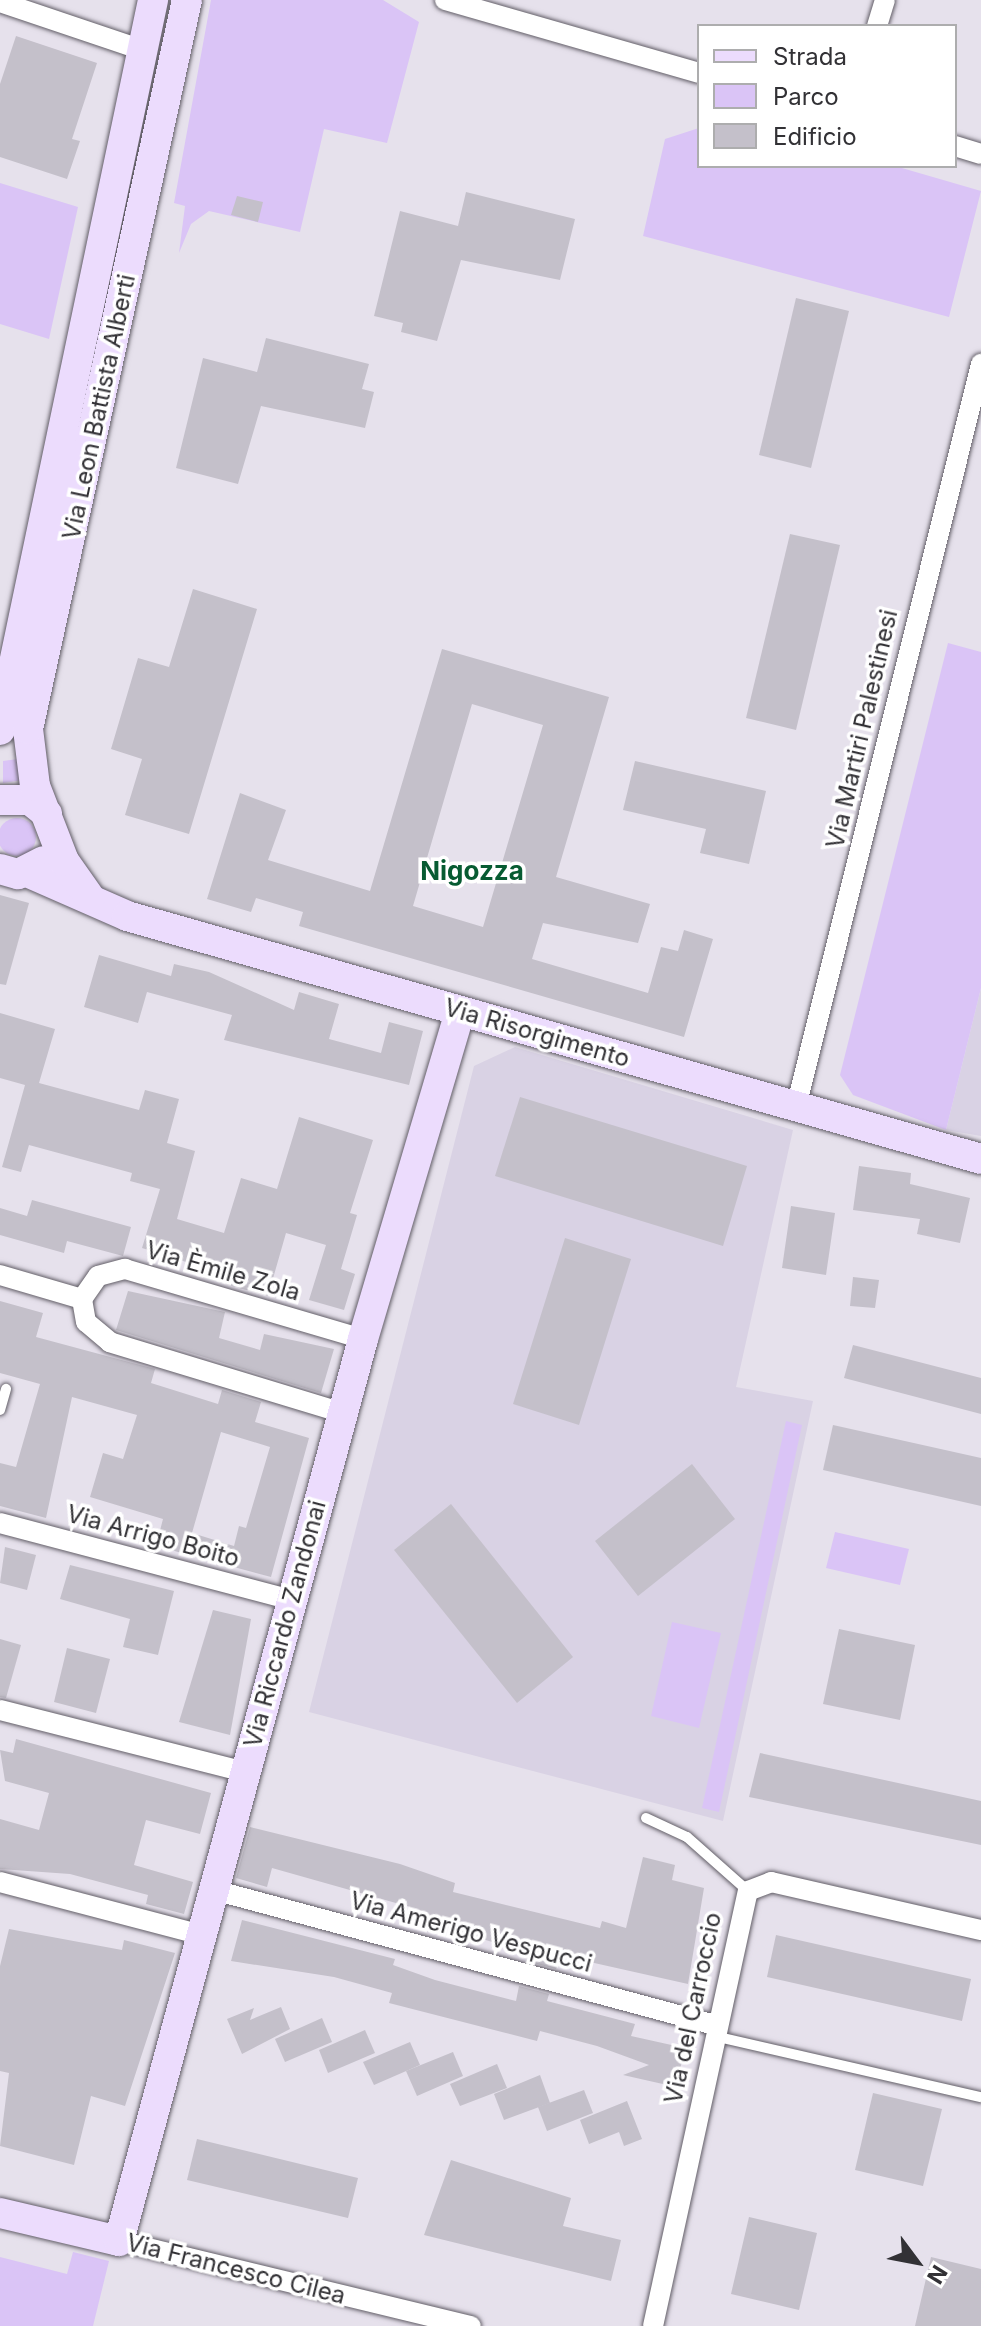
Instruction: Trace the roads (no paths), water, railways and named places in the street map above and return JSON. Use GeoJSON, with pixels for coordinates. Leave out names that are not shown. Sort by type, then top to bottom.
{"type":"FeatureCollection","features":[{"type":"Feature","properties":{"kind":"street","name":"Via Leon Battista Alberti"},"geometry":{"type":"LineString","coordinates":[[0,730],[153,0]]}},
{"type":"Feature","properties":{"kind":"street","name":"Via Leon Battista Alberti"},"geometry":{"type":"LineString","coordinates":[[50,824],[29,764],[28,729],[187,0]]}},
{"type":"Feature","properties":{"kind":"street"},"geometry":{"type":"LineString","coordinates":[[445,0],[697,72]]}},
{"type":"Feature","properties":{"kind":"street"},"geometry":{"type":"LineString","coordinates":[[878,24],[885,0]]}},
{"type":"Feature","properties":{"kind":"street"},"geometry":{"type":"LineString","coordinates":[[0,2],[143,50]]}},
{"type":"Feature","properties":{"kind":"street"},"geometry":{"type":"LineString","coordinates":[[957,147],[981,154]]}},
{"type":"Feature","properties":{"kind":"street","name":"Via Martiri Palestinesi"},"geometry":{"type":"LineString","coordinates":[[796,1107],[981,364]]}},
{"type":"Feature","properties":{"kind":"street"},"geometry":{"type":"LineString","coordinates":[[0,800],[30,800],[50,824],[95,902]]}},
{"type":"Feature","properties":{"kind":"street"},"geometry":{"type":"LineString","coordinates":[[9,874],[47,857],[50,824]]}},
{"type":"Feature","properties":{"kind":"street","name":"Via Risorgimento"},"geometry":{"type":"LineString","coordinates":[[9,874],[460,1011],[981,1159]]}},
{"type":"Feature","properties":{"kind":"street","name":"Via Riccardo Zandonai"},"geometry":{"type":"LineString","coordinates":[[119,2241],[363,1339],[460,1011]]}},
{"type":"Feature","properties":{"kind":"street","name":"Via Èmile Zola"},"geometry":{"type":"LineString","coordinates":[[82,1299],[105,1271],[125,1269],[363,1339]]}},
{"type":"Feature","properties":{"kind":"street"},"geometry":{"type":"LineString","coordinates":[[0,1275],[82,1299],[86,1322],[110,1342],[343,1413]]}},
{"type":"Feature","properties":{"kind":"street","name":"Via Arrigo Boito"},"geometry":{"type":"LineString","coordinates":[[0,1523],[292,1600]]}},
{"type":"Feature","properties":{"kind":"street"},"geometry":{"type":"LineString","coordinates":[[0,1710],[245,1772]]}},
{"type":"Feature","properties":{"kind":"street"},"geometry":{"type":"LineString","coordinates":[[0,1882],[202,1935]]}},
{"type":"Feature","properties":{"kind":"street","name":"Via del Carroccio"},"geometry":{"type":"LineString","coordinates":[[653,2326],[714,2030],[748,1891],[771,1882],[981,1930]]}},
{"type":"Feature","properties":{"kind":"street","name":"Via Amerigo Vespucci"},"geometry":{"type":"LineString","coordinates":[[214,1890],[714,2030]]}},
{"type":"Feature","properties":{"kind":"street","name":"Via Francesco Cilea"},"geometry":{"type":"LineString","coordinates":[[0,2213],[471,2326]]}},
{"type":"Feature","properties":{"kind":"lane"},"geometry":{"type":"LineString","coordinates":[[0,1410],[6,1389]]}},
{"type":"Feature","properties":{"kind":"lane"},"geometry":{"type":"LineString","coordinates":[[646,1818],[687,1837],[748,1891]]}},
{"type":"Feature","properties":{"kind":"lane"},"geometry":{"type":"LineString","coordinates":[[714,2030],[981,2097]]}},
{"type":"Feature","properties":{"kind":"district","name":"Nigozza"},"geometry":{"type":"Point","coordinates":[472,871]}}]}
